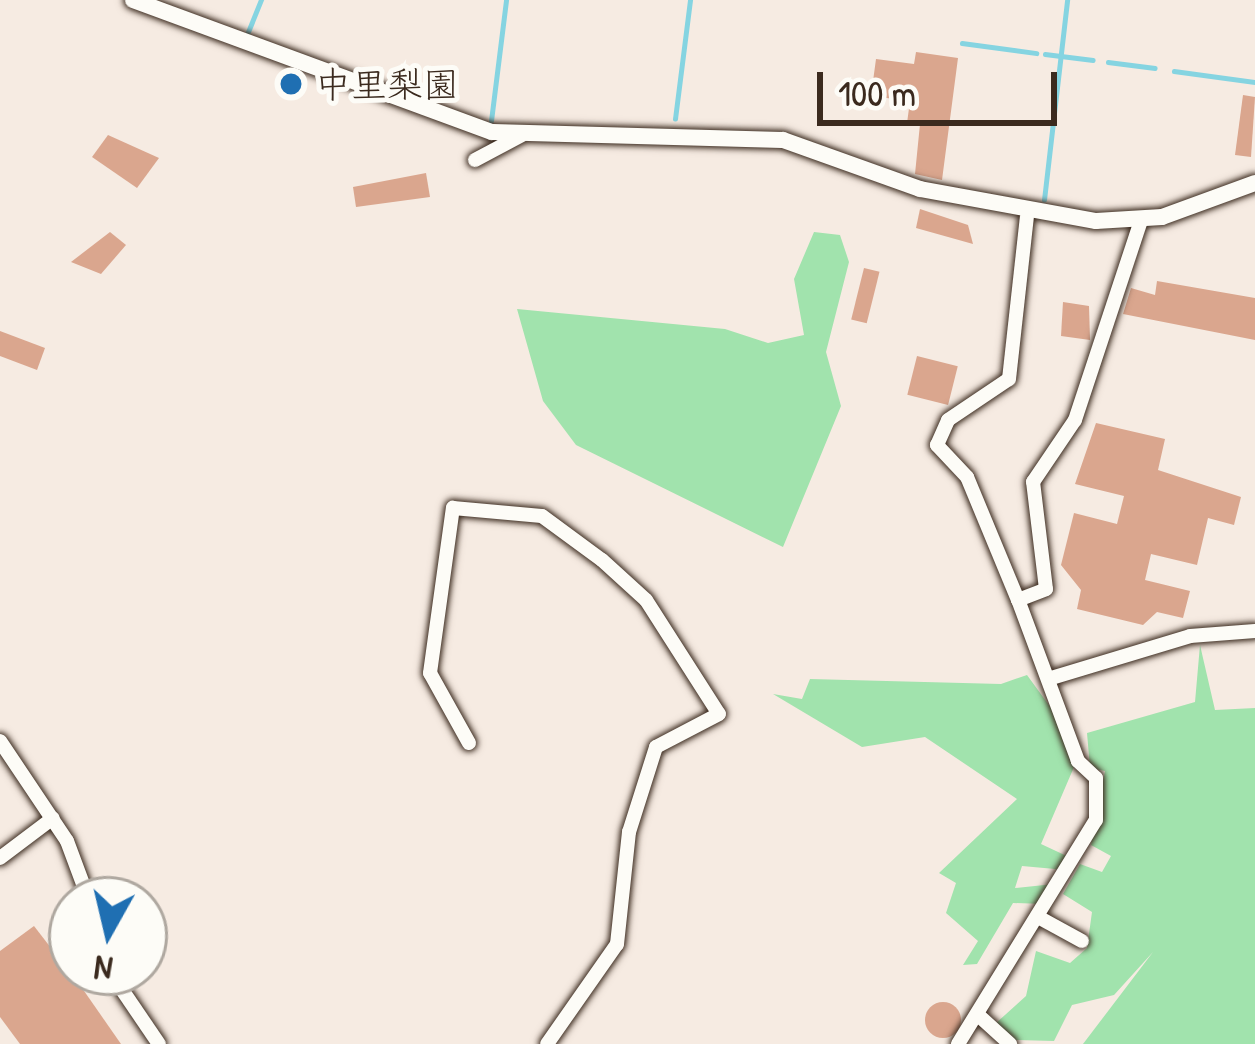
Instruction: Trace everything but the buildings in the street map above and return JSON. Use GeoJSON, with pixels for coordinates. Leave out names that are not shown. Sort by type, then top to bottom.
{"type":"FeatureCollection","features":[{"type":"Feature","properties":{"kind":"street"},"geometry":{"type":"LineString","coordinates":[[133,0],[461,123],[522,135],[783,140],[1027,217],[1141,221],[1255,183]]}},
{"type":"Feature","properties":{"kind":"street"},"geometry":{"type":"LineString","coordinates":[[475,160],[522,135]]}},
{"type":"Feature","properties":{"kind":"street"},"geometry":{"type":"LineString","coordinates":[[958,1044],[1096,820],[1098,783],[1048,679],[967,477],[937,445],[948,420],[1009,379],[1027,217]]}},
{"type":"Feature","properties":{"kind":"street"},"geometry":{"type":"LineString","coordinates":[[1018,599],[1046,589],[1033,482],[1076,420],[1141,221]]}},
{"type":"Feature","properties":{"kind":"street"},"geometry":{"type":"LineString","coordinates":[[469,743],[430,673],[453,508],[542,516],[602,560],[646,600],[719,714],[656,747],[629,832],[617,944],[547,1044]]}},
{"type":"Feature","properties":{"kind":"street"},"geometry":{"type":"LineString","coordinates":[[1048,679],[1190,636],[1255,631]]}},
{"type":"Feature","properties":{"kind":"street"},"geometry":{"type":"LineString","coordinates":[[0,741],[53,818],[78,876]]}},
{"type":"Feature","properties":{"kind":"street"},"geometry":{"type":"LineString","coordinates":[[0,858],[53,818]]}},
{"type":"Feature","properties":{"kind":"street"},"geometry":{"type":"LineString","coordinates":[[1038,917],[1082,941]]}},
{"type":"Feature","properties":{"kind":"street"},"geometry":{"type":"LineString","coordinates":[[126,996],[159,1044]]}},
{"type":"Feature","properties":{"kind":"street"},"geometry":{"type":"LineString","coordinates":[[977,1014],[1010,1044]]}},
{"type":"Feature","properties":{"kind":"green space"},"geometry":{"type":"Polygon","coordinates":[[[814,232],[840,235],[849,262],[826,352],[841,406],[783,547],[576,445],[543,401],[517,309],[725,329],[768,343],[804,335],[794,279],[814,232]]]}},
{"type":"Feature","properties":{"kind":"green space"},"geometry":{"type":"Polygon","coordinates":[[[1200,645],[1215,710],[1255,708],[1255,1044],[1083,1044],[1153,952],[1114,995],[1072,1005],[1054,1041],[1013,1040],[995,1024],[1026,996],[1036,951],[1070,963],[1087,948],[1092,912],[1063,894],[1080,864],[1102,872],[1111,856],[1091,845],[1105,771],[1090,768],[1087,733],[1195,702],[1200,645]]]}},
{"type":"Feature","properties":{"kind":"green space"},"geometry":{"type":"Polygon","coordinates":[[[1027,675],[1059,719],[1074,767],[1041,844],[1071,858],[1066,870],[1022,866],[1015,888],[1054,884],[1044,904],[1013,903],[977,964],[963,965],[978,941],[946,913],[956,883],[939,873],[1017,799],[925,737],[862,747],[773,694],[802,699],[810,679],[1001,684],[1027,675]]]}},
{"type":"Feature","properties":{"kind":"waterway"},"geometry":{"type":"LineString","coordinates":[[248,32],[261,0]]}},
{"type":"Feature","properties":{"kind":"waterway"},"geometry":{"type":"LineString","coordinates":[[491,121],[506,0]]}},
{"type":"Feature","properties":{"kind":"waterway"},"geometry":{"type":"LineString","coordinates":[[675,119],[690,0]]}},
{"type":"Feature","properties":{"kind":"waterway"},"geometry":{"type":"LineString","coordinates":[[1044,200],[1067,0]]}},
{"type":"Feature","properties":{"kind":"waterway"},"geometry":{"type":"LineString","coordinates":[[962,43],[1036,53]]}},
{"type":"Feature","properties":{"kind":"waterway"},"geometry":{"type":"LineString","coordinates":[[1045,54],[1093,60]]}},
{"type":"Feature","properties":{"kind":"waterway"},"geometry":{"type":"LineString","coordinates":[[1108,62],[1155,68]]}},
{"type":"Feature","properties":{"kind":"waterway"},"geometry":{"type":"LineString","coordinates":[[1174,71],[1255,82]]}},
{"type":"Feature","properties":{"kind":"place","name":"中里梨園"},"geometry":{"type":"Point","coordinates":[291,84]}}]}
